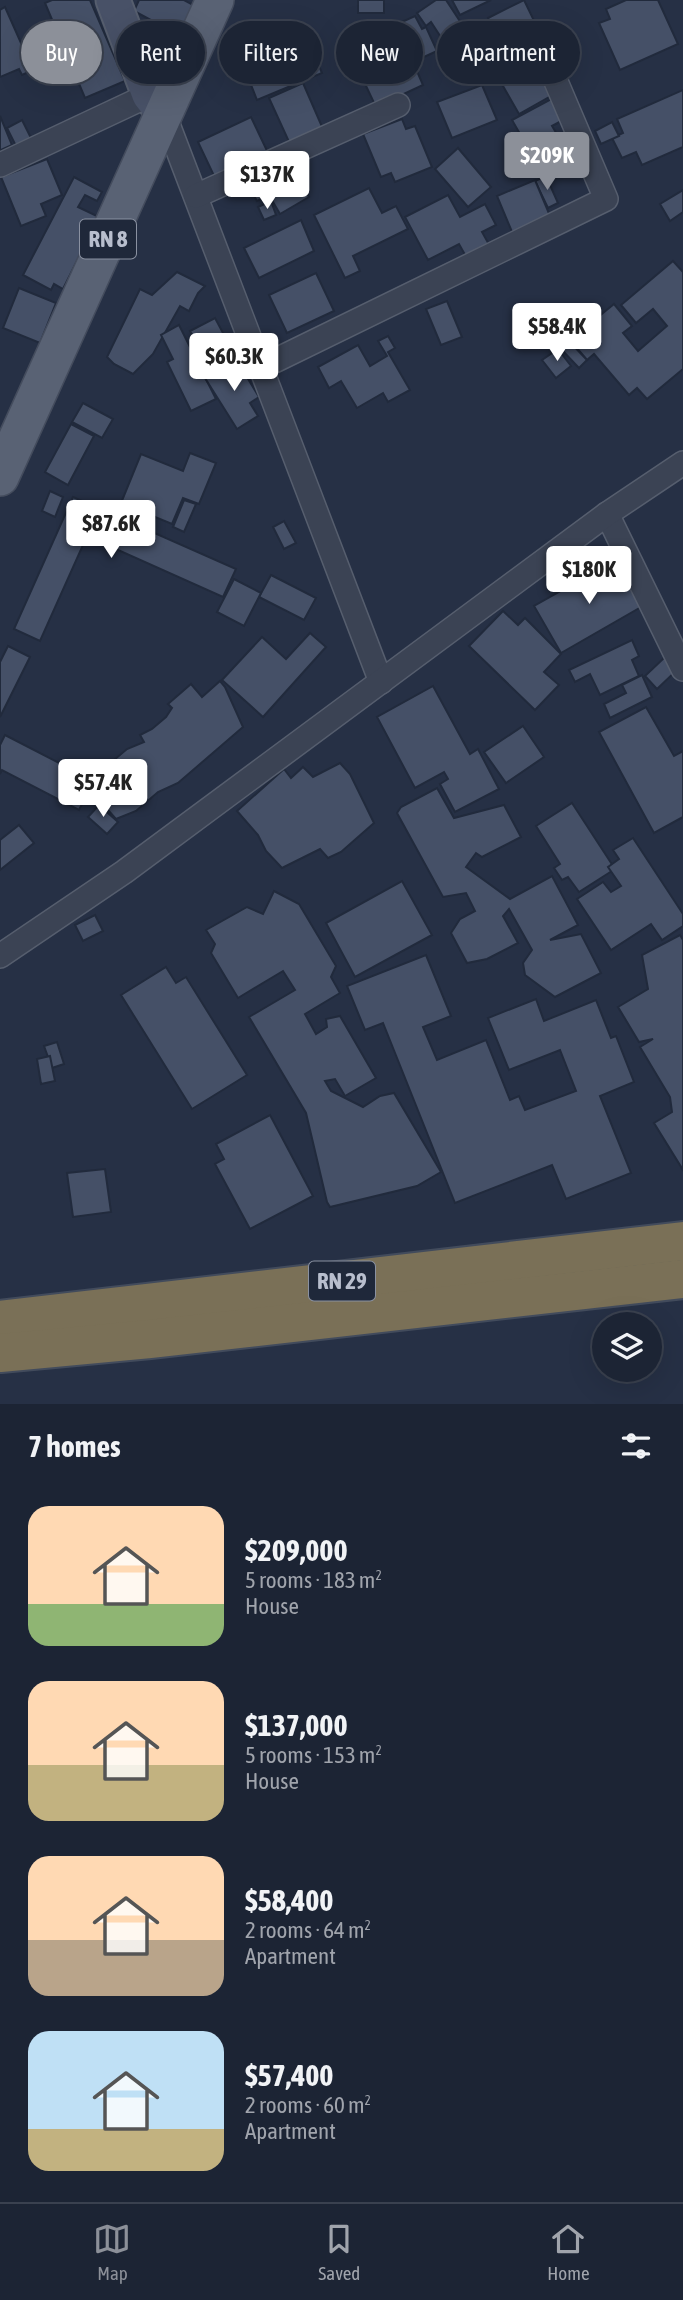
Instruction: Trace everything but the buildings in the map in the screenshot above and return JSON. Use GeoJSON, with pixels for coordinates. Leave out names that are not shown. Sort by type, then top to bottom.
{"type":"FeatureCollection","features":[{"type":"Feature","properties":{"kind":"highway","name":"RN 29"},"geometry":{"type":"LineString","coordinates":[[0,1320],[683,1241]]}},
{"type":"Feature","properties":{"kind":"highway","name":"RN 29"},"geometry":{"type":"LineString","coordinates":[[0,1353],[178,1336],[683,1279]]}},
{"type":"Feature","properties":{"kind":"main road","name":"RN 8"},"geometry":{"type":"LineString","coordinates":[[0,477],[157,104],[215,0]]}},
{"type":"Feature","properties":{"kind":"street"},"geometry":{"type":"LineString","coordinates":[[113,0],[196,196],[381,682]]}},
{"type":"Feature","properties":{"kind":"street"},"geometry":{"type":"LineString","coordinates":[[262,367],[606,199],[557,84]]}},
{"type":"Feature","properties":{"kind":"street"},"geometry":{"type":"LineString","coordinates":[[0,165],[157,104]]}},
{"type":"Feature","properties":{"kind":"street"},"geometry":{"type":"LineString","coordinates":[[196,196],[398,105]]}},
{"type":"Feature","properties":{"kind":"street"},"geometry":{"type":"LineString","coordinates":[[0,956],[124,872],[607,514],[683,463]]}},
{"type":"Feature","properties":{"kind":"street"},"geometry":{"type":"LineString","coordinates":[[607,514],[683,669]]}}]}
